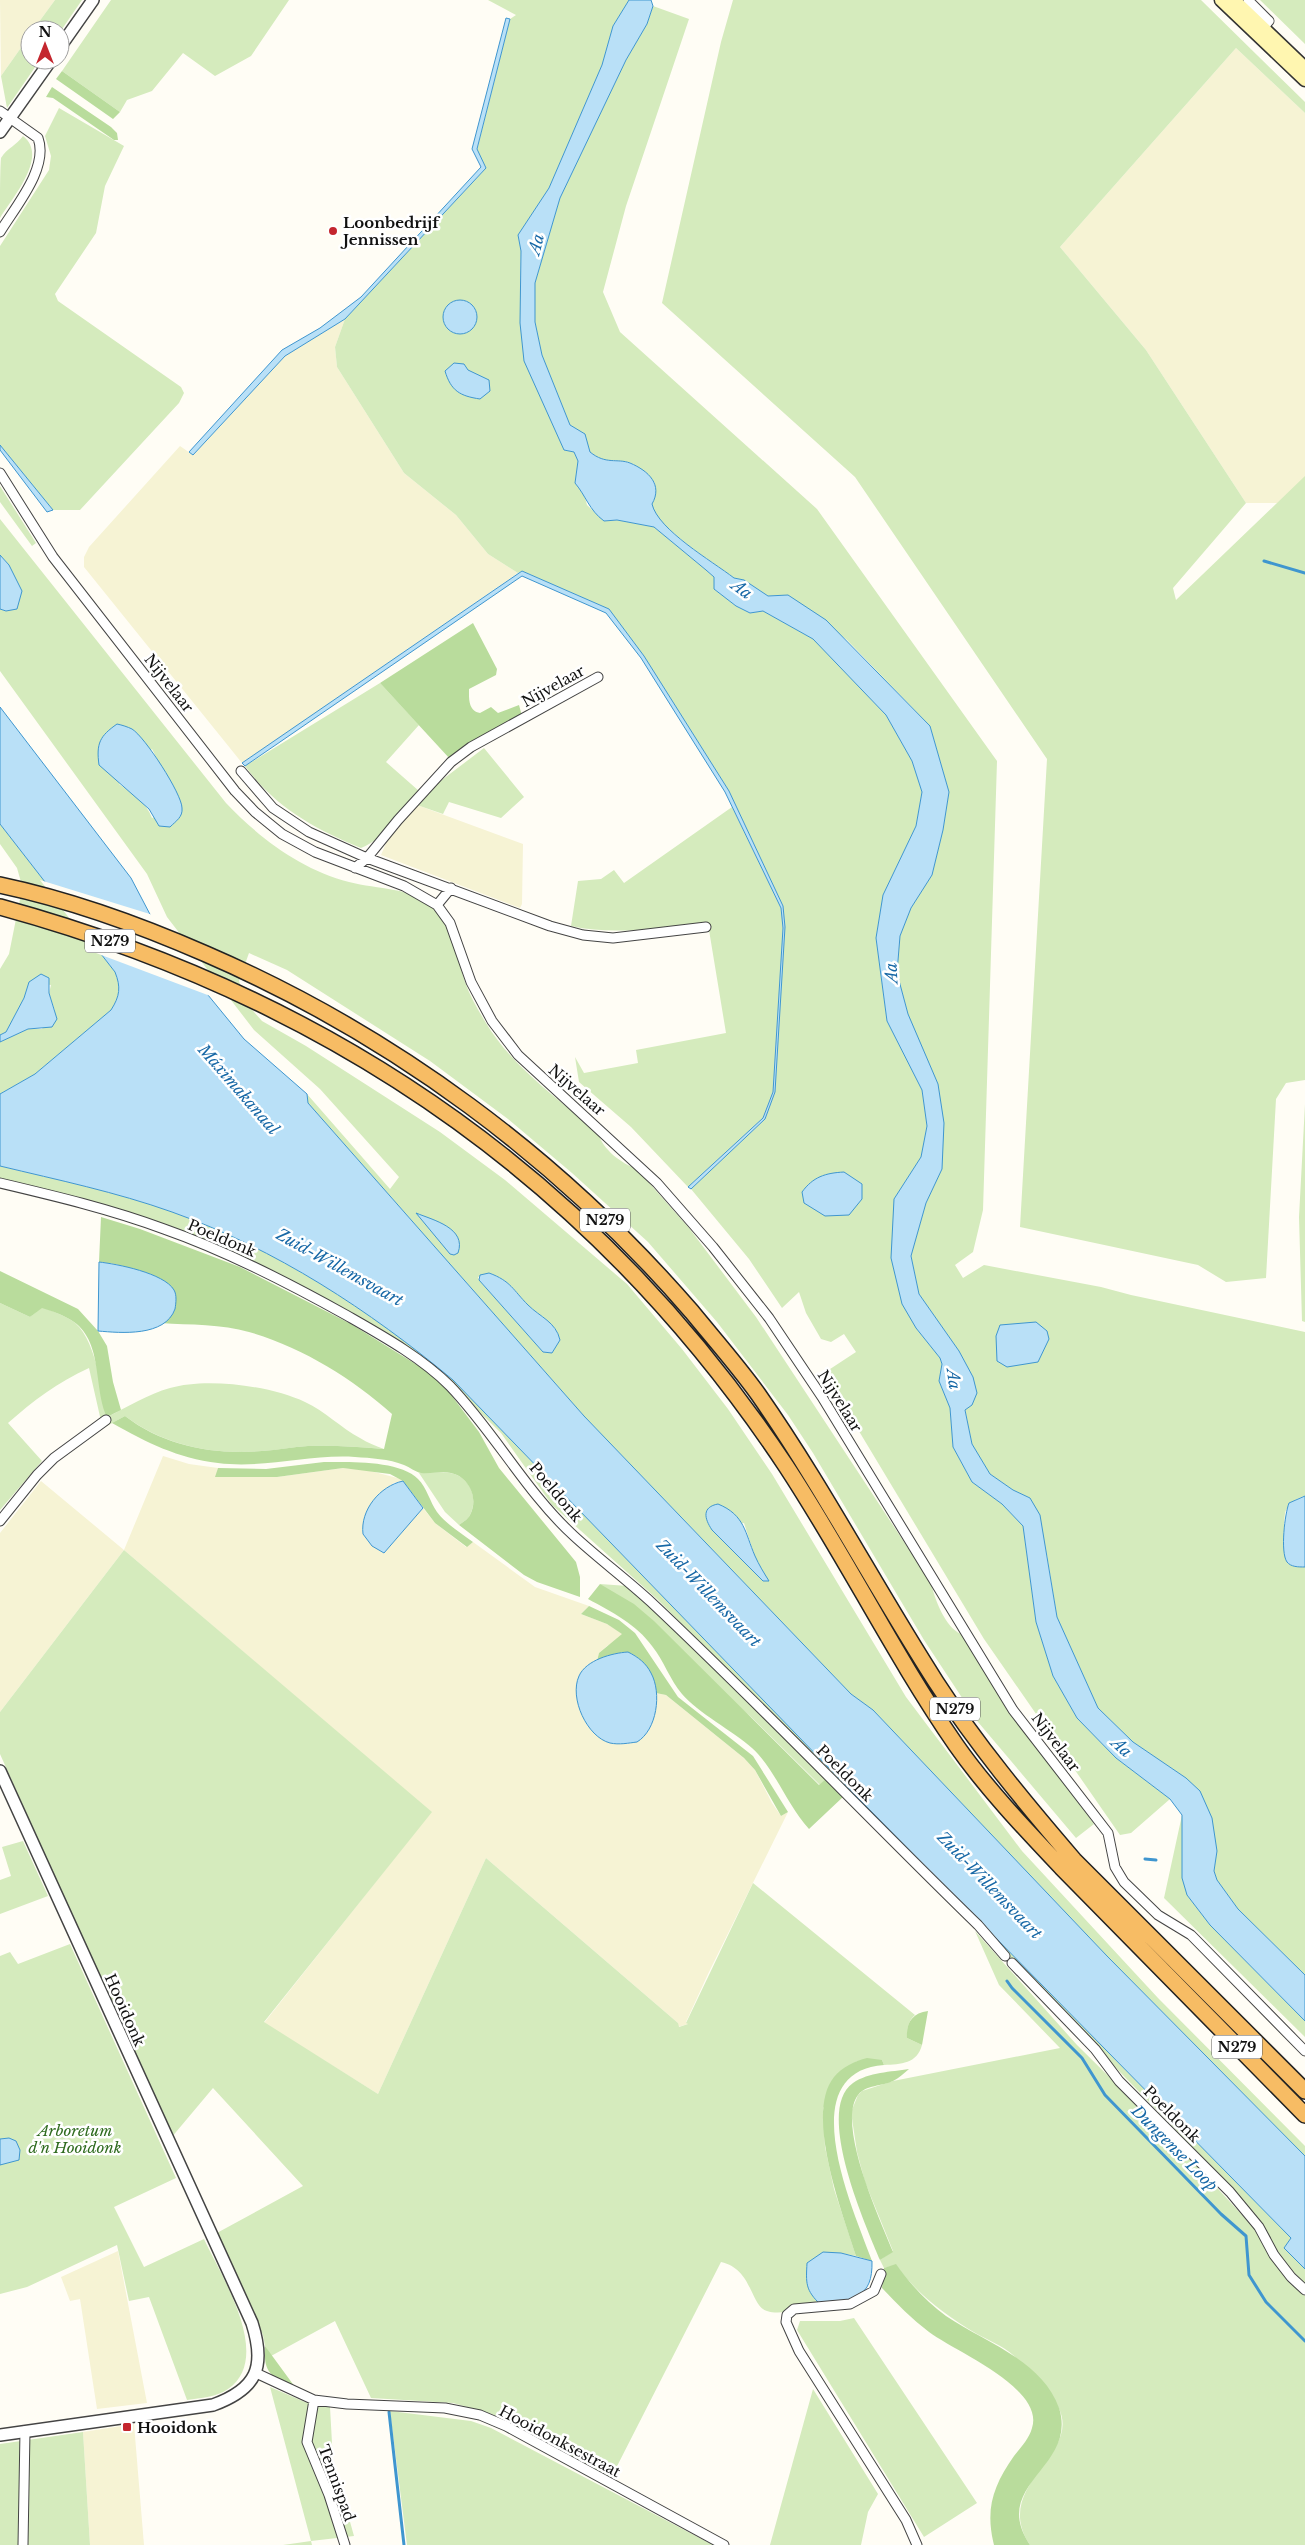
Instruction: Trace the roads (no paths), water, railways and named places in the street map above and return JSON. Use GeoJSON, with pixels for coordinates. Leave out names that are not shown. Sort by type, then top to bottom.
{"type":"FeatureCollection","features":[{"type":"Feature","properties":{"kind":"highway","name":"N279"},"geometry":{"type":"LineString","coordinates":[[0,885],[100,913],[188,946],[271,982],[390,1051],[492,1122],[565,1182],[656,1271],[756,1391],[800,1457],[936,1681],[980,1745],[1074,1860],[1305,2091]]}},
{"type":"Feature","properties":{"kind":"highway","name":"N279"},"geometry":{"type":"LineString","coordinates":[[0,907],[124,946],[218,984],[313,1029],[418,1092],[488,1143],[581,1221],[639,1279],[677,1322],[741,1402],[786,1466],[921,1692],[958,1748],[1031,1836],[1305,2115]]}},
{"type":"Feature","properties":{"kind":"main road"},"geometry":{"type":"LineString","coordinates":[[1221,0],[1262,28],[1305,80]]}},
{"type":"Feature","properties":{"kind":"main road"},"geometry":{"type":"LineString","coordinates":[[1234,0],[1305,68]]}},
{"type":"Feature","properties":{"kind":"street"},"geometry":{"type":"LineString","coordinates":[[70,33],[93,0]]}},
{"type":"Feature","properties":{"kind":"street"},"geometry":{"type":"LineString","coordinates":[[1248,0],[1262,28]]}},
{"type":"Feature","properties":{"kind":"street"},"geometry":{"type":"LineString","coordinates":[[0,132],[44,70]]}},
{"type":"Feature","properties":{"kind":"street"},"geometry":{"type":"LineString","coordinates":[[0,110],[38,138],[42,154],[39,167],[0,232]]}},
{"type":"Feature","properties":{"kind":"street","name":"Nijvelaar"},"geometry":{"type":"LineString","coordinates":[[0,473],[53,558],[255,812],[282,834],[316,852],[404,886],[437,905],[450,923],[471,982],[492,1021],[518,1055],[657,1183],[713,1247],[769,1318],[822,1398],[1013,1710],[1108,1833],[1119,1875],[1150,1909],[1189,1933],[1305,2051]]}},
{"type":"Feature","properties":{"kind":"street","name":"Nijvelaar"},"geometry":{"type":"LineString","coordinates":[[355,868],[368,858],[403,813],[451,762],[471,747],[598,677]]}},
{"type":"Feature","properties":{"kind":"street"},"geometry":{"type":"LineString","coordinates":[[241,771],[273,808],[310,832],[368,858],[550,926],[583,935],[614,938],[706,927]]}},
{"type":"Feature","properties":{"kind":"street"},"geometry":{"type":"LineString","coordinates":[[437,905],[451,888]]}},
{"type":"Feature","properties":{"kind":"street","name":"Poeldonk"},"geometry":{"type":"LineString","coordinates":[[0,1183],[111,1211],[166,1229],[230,1255],[278,1277],[331,1306],[425,1366],[449,1385],[505,1452],[546,1508],[576,1537],[652,1603],[774,1720],[978,1925],[1006,1956]]}},
{"type":"Feature","properties":{"kind":"street"},"geometry":{"type":"LineString","coordinates":[[0,1521],[37,1475],[54,1458],[106,1420]]}},
{"type":"Feature","properties":{"kind":"street","name":"Hooidonk"},"geometry":{"type":"LineString","coordinates":[[0,1771],[252,2323],[259,2352],[256,2373]]}},
{"type":"Feature","properties":{"kind":"street","name":"Poeldonk"},"geometry":{"type":"LineString","coordinates":[[1012,1963],[1089,2042],[1119,2081],[1230,2192],[1259,2227],[1274,2255],[1291,2277],[1305,2290]]}},
{"type":"Feature","properties":{"kind":"street"},"geometry":{"type":"LineString","coordinates":[[880,2274],[874,2291],[850,2304],[794,2309],[787,2315],[786,2322],[799,2351],[906,2520],[917,2545]]}},
{"type":"Feature","properties":{"kind":"street"},"geometry":{"type":"LineString","coordinates":[[0,2434],[213,2404],[229,2399],[242,2390],[256,2373]]}},
{"type":"Feature","properties":{"kind":"street","name":"Hooidonksestraat"},"geometry":{"type":"LineString","coordinates":[[256,2373],[314,2400],[347,2404],[445,2408],[480,2415],[506,2426],[724,2545]]}},
{"type":"Feature","properties":{"kind":"street","name":"Tennispad"},"geometry":{"type":"LineString","coordinates":[[314,2400],[307,2442],[329,2494],[345,2545]]}},
{"type":"Feature","properties":{"kind":"street"},"geometry":{"type":"LineString","coordinates":[[23,2545],[25,2431]]}},
{"type":"Feature","properties":{"kind":"water","name":"Aa"},"geometry":{"type":"Polygon","coordinates":[[[629,0],[651,0],[653,6],[647,24],[626,60],[560,198],[535,283],[535,322],[542,355],[570,425],[585,434],[590,452],[596,456],[606,460],[630,463],[648,474],[655,485],[656,491],[652,504],[656,514],[664,524],[687,544],[734,578],[744,580],[768,596],[788,595],[826,620],[930,726],[949,792],[943,830],[932,875],[911,908],[900,936],[897,973],[908,1014],[938,1084],[944,1123],[942,1169],[926,1203],[911,1256],[919,1294],[959,1351],[973,1377],[977,1393],[972,1405],[965,1410],[972,1444],[990,1474],[1013,1490],[1030,1498],[1040,1515],[1057,1617],[1098,1708],[1133,1742],[1186,1778],[1200,1791],[1212,1818],[1217,1851],[1214,1871],[1217,1880],[1238,1909],[1305,1975],[1305,2021],[1210,1925],[1187,1895],[1182,1878],[1182,1815],[1170,1799],[1116,1758],[1077,1718],[1053,1676],[1036,1622],[1023,1526],[1002,1504],[972,1482],[953,1447],[950,1408],[939,1381],[942,1364],[940,1358],[916,1328],[902,1304],[891,1258],[894,1199],[921,1157],[927,1126],[922,1090],[887,1021],[876,938],[883,895],[916,826],[922,792],[912,761],[886,715],[813,639],[763,611],[750,613],[736,606],[714,589],[714,577],[654,527],[617,520],[604,521],[599,517],[575,483],[578,461],[574,452],[564,450],[524,361],[520,323],[521,251],[518,235],[549,188],[602,65],[613,26],[629,0]]]}},
{"type":"Feature","properties":{"kind":"water"},"geometry":{"type":"Polygon","coordinates":[[[506,18],[510,19],[477,149],[486,168],[345,319],[285,356],[193,455],[189,452],[282,350],[320,328],[361,297],[481,167],[472,149],[506,18]]]}},
{"type":"Feature","properties":{"kind":"water"},"geometry":{"type":"Polygon","coordinates":[[[460,300],[467,301],[472,305],[476,310],[476,324],[472,329],[467,333],[460,334],[453,333],[448,329],[444,324],[443,317],[444,310],[448,305],[453,301],[460,300]]]}},
{"type":"Feature","properties":{"kind":"water"},"geometry":{"type":"Polygon","coordinates":[[[454,363],[464,364],[468,370],[489,380],[490,391],[480,399],[462,394],[453,388],[445,371],[454,363]]]}},
{"type":"Feature","properties":{"kind":"water"},"geometry":{"type":"Polygon","coordinates":[[[0,445],[53,510],[47,512],[0,450],[0,445]]]}},
{"type":"Feature","properties":{"kind":"water"},"geometry":{"type":"Polygon","coordinates":[[[0,555],[9,565],[22,591],[17,609],[6,611],[0,609],[0,555]]]}},
{"type":"Feature","properties":{"kind":"water"},"geometry":{"type":"Polygon","coordinates":[[[522,571],[609,609],[644,656],[729,791],[783,906],[785,927],[775,1092],[765,1119],[691,1189],[688,1187],[763,1118],[773,1092],[783,928],[781,908],[725,792],[641,658],[606,613],[522,576],[245,766],[242,763],[522,571]]]}},
{"type":"Feature","properties":{"kind":"water"},"geometry":{"type":"Polygon","coordinates":[[[0,707],[131,878],[153,920],[199,984],[244,1039],[307,1094],[308,1103],[584,1416],[851,1694],[873,1710],[1107,1956],[1305,2156],[1305,2269],[1284,2248],[1291,2238],[859,1799],[453,1380],[388,1329],[355,1306],[284,1263],[248,1244],[172,1212],[130,1198],[0,1166],[0,1094],[35,1074],[111,1010],[118,996],[119,987],[115,972],[0,824],[0,707]]]}},
{"type":"Feature","properties":{"kind":"water"},"geometry":{"type":"Polygon","coordinates":[[[117,724],[132,729],[138,734],[170,779],[180,801],[182,811],[179,819],[170,827],[159,826],[149,809],[99,765],[98,751],[100,741],[117,724]]]}},
{"type":"Feature","properties":{"kind":"water"},"geometry":{"type":"Polygon","coordinates":[[[41,974],[49,978],[49,993],[57,1019],[52,1027],[28,1029],[0,1042],[0,1035],[6,1032],[24,998],[29,982],[41,974]]]}},
{"type":"Feature","properties":{"kind":"water"},"geometry":{"type":"Polygon","coordinates":[[[844,1172],[862,1184],[862,1199],[849,1215],[825,1216],[804,1203],[802,1192],[815,1179],[831,1173],[844,1172]]]}},
{"type":"Feature","properties":{"kind":"water"},"geometry":{"type":"Polygon","coordinates":[[[416,1213],[439,1222],[453,1231],[458,1237],[458,1253],[450,1254],[416,1213]]]}},
{"type":"Feature","properties":{"kind":"water"},"geometry":{"type":"Polygon","coordinates":[[[99,1262],[140,1270],[169,1284],[176,1294],[175,1309],[170,1318],[162,1325],[141,1331],[98,1331],[99,1262]]]}},
{"type":"Feature","properties":{"kind":"water"},"geometry":{"type":"Polygon","coordinates":[[[489,1273],[511,1286],[528,1305],[555,1329],[560,1340],[552,1353],[543,1352],[479,1280],[480,1275],[489,1273]]]}},
{"type":"Feature","properties":{"kind":"water"},"geometry":{"type":"Polygon","coordinates":[[[1036,1322],[1047,1331],[1049,1339],[1038,1362],[1007,1367],[997,1361],[996,1336],[1000,1325],[1036,1322]]]}},
{"type":"Feature","properties":{"kind":"water"},"geometry":{"type":"Polygon","coordinates":[[[403,1481],[423,1508],[384,1553],[372,1546],[363,1534],[365,1516],[373,1500],[379,1494],[403,1481]]]}},
{"type":"Feature","properties":{"kind":"water"},"geometry":{"type":"Polygon","coordinates":[[[1305,1496],[1305,1567],[1297,1567],[1289,1564],[1285,1557],[1285,1523],[1289,1503],[1305,1496]]]}},
{"type":"Feature","properties":{"kind":"water"},"geometry":{"type":"Polygon","coordinates":[[[718,1504],[727,1508],[743,1525],[757,1559],[769,1581],[763,1581],[712,1530],[707,1521],[706,1514],[709,1508],[718,1504]]]}},
{"type":"Feature","properties":{"kind":"water"},"geometry":{"type":"Polygon","coordinates":[[[628,1652],[647,1666],[651,1673],[656,1691],[656,1710],[649,1729],[637,1742],[610,1743],[594,1733],[587,1725],[578,1705],[577,1685],[582,1670],[593,1662],[607,1656],[628,1652]]]}},
{"type":"Feature","properties":{"kind":"water"},"geometry":{"type":"Polygon","coordinates":[[[9,2138],[16,2141],[20,2150],[19,2160],[0,2165],[0,2139],[9,2138]]]}},
{"type":"Feature","properties":{"kind":"water"},"geometry":{"type":"Polygon","coordinates":[[[823,2252],[841,2253],[872,2261],[869,2283],[865,2290],[859,2295],[843,2301],[821,2305],[809,2290],[807,2263],[823,2252]]]}},
{"type":"Feature","properties":{"kind":"waterway"},"geometry":{"type":"LineString","coordinates":[[1264,561],[1305,573]]}},
{"type":"Feature","properties":{"kind":"waterway","name":"Dungense Loop"},"geometry":{"type":"LineString","coordinates":[[1145,1859],[1156,1860]]}},
{"type":"Feature","properties":{"kind":"waterway","name":"Dungense Loop"},"geometry":{"type":"LineString","coordinates":[[1007,1981],[1082,2058],[1105,2095],[1221,2214],[1246,2236],[1249,2275],[1266,2302],[1305,2341]]}},
{"type":"Feature","properties":{"kind":"waterway"},"geometry":{"type":"LineString","coordinates":[[389,2412],[404,2545]]}},
{"type":"Feature","properties":{"kind":"place","name":"Loonbedrijf Jennissen"},"geometry":{"type":"Point","coordinates":[333,231]}},
{"type":"Feature","properties":{"kind":"place","name":"Hooidonk"},"geometry":{"type":"Point","coordinates":[127,2427]}},
{"type":"Feature","properties":{"kind":"water label","name":"Máximakanaal"},"geometry":{"type":"Point","coordinates":[239,1089]}},
{"type":"Feature","properties":{"kind":"water label","name":"Zuid-Willemsvaart"},"geometry":{"type":"Point","coordinates":[340,1267]}},
{"type":"Feature","properties":{"kind":"water label","name":"Zuid-Willemsvaart"},"geometry":{"type":"Point","coordinates":[709,1593]}},
{"type":"Feature","properties":{"kind":"water label","name":"Zuid-Willemsvaart"},"geometry":{"type":"Point","coordinates":[990,1885]}},
{"type":"Feature","properties":{"kind":"park label","name":"Arboretum d'n Hooidonk"},"geometry":{"type":"Point","coordinates":[75,2138]}}]}
